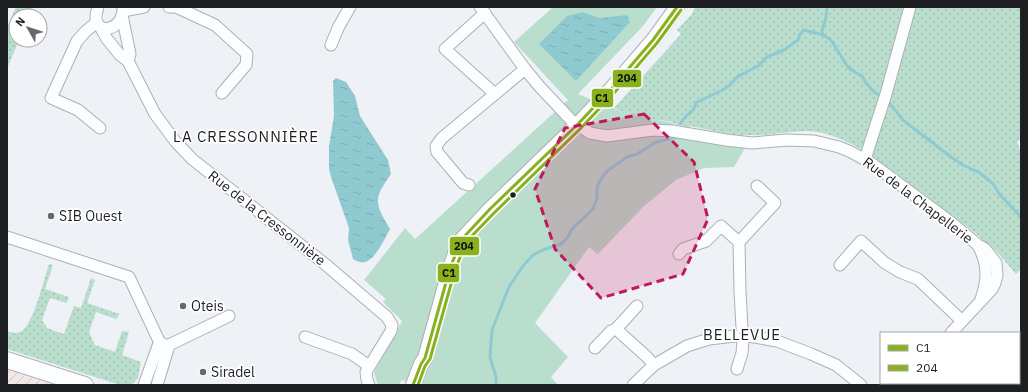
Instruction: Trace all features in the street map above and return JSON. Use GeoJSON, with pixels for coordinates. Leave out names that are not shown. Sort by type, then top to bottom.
{"type":"FeatureCollection","features":[{"type":"Feature","properties":{"kind":"main road"},"geometry":{"type":"LineString","coordinates":[[7,360],[85,385]]}},
{"type":"Feature","properties":{"kind":"street"},"geometry":{"type":"LineString","coordinates":[[98,7],[95,15],[99,25],[106,29],[112,28],[118,23],[123,11],[144,7]]}},
{"type":"Feature","properties":{"kind":"street"},"geometry":{"type":"LineString","coordinates":[[169,7],[176,7],[215,25],[246,54],[246,65],[222,93]]}},
{"type":"Feature","properties":{"kind":"street"},"geometry":{"type":"LineString","coordinates":[[331,45],[339,26],[350,7]]}},
{"type":"Feature","properties":{"kind":"street"},"geometry":{"type":"LineString","coordinates":[[413,385],[421,364],[425,358],[450,268],[462,239],[490,209],[611,89],[653,40],[677,7]]}},
{"type":"Feature","properties":{"kind":"street"},"geometry":{"type":"LineString","coordinates":[[865,159],[910,7]]}},
{"type":"Feature","properties":{"kind":"street"},"geometry":{"type":"LineString","coordinates":[[482,10],[444,49],[495,94]]}},
{"type":"Feature","properties":{"kind":"street","name":"Rue de la Chapellerie"},"geometry":{"type":"LineString","coordinates":[[482,10],[525,69],[561,110],[590,133],[607,136],[654,130],[672,130],[726,140],[752,143],[787,140],[814,141],[839,147],[865,159],[953,224],[978,245],[986,264],[986,282],[980,301],[952,332]]}},
{"type":"Feature","properties":{"kind":"street","name":"Rue de la Cressonnière"},"geometry":{"type":"LineString","coordinates":[[123,11],[130,54],[128,61]]}},
{"type":"Feature","properties":{"kind":"street"},"geometry":{"type":"LineString","coordinates":[[99,25],[86,31],[77,41],[51,98],[78,110],[100,128]]}},
{"type":"Feature","properties":{"kind":"street","name":"Rue de la Cressonnière"},"geometry":{"type":"LineString","coordinates":[[99,25],[107,39],[120,55],[128,61],[155,114],[175,141],[192,159],[325,264],[387,317],[392,325],[391,331],[369,366]]}},
{"type":"Feature","properties":{"kind":"street"},"geometry":{"type":"LineString","coordinates":[[469,185],[463,183],[437,152],[436,146],[442,138],[525,69]]}},
{"type":"Feature","properties":{"kind":"street"},"geometry":{"type":"LineString","coordinates":[[737,369],[742,353],[739,242],[775,203],[757,186]]}},
{"type":"Feature","properties":{"kind":"street"},"geometry":{"type":"LineString","coordinates":[[679,254],[683,249],[706,241],[721,226],[739,242]]}},
{"type":"Feature","properties":{"kind":"street"},"geometry":{"type":"LineString","coordinates":[[7,237],[129,277],[159,341],[168,349],[157,385]]}},
{"type":"Feature","properties":{"kind":"street"},"geometry":{"type":"LineString","coordinates":[[840,265],[861,240],[885,263],[900,272],[918,279],[962,321]]}},
{"type":"Feature","properties":{"kind":"street"},"geometry":{"type":"LineString","coordinates":[[595,348],[611,331],[616,329],[637,306]]}},
{"type":"Feature","properties":{"kind":"street"},"geometry":{"type":"LineString","coordinates":[[144,385],[158,346],[168,345],[229,316]]}},
{"type":"Feature","properties":{"kind":"street"},"geometry":{"type":"LineString","coordinates":[[616,329],[654,365]]}},
{"type":"Feature","properties":{"kind":"street"},"geometry":{"type":"LineString","coordinates":[[633,385],[654,365],[687,346],[709,339],[742,335],[777,341],[812,354],[836,365],[861,385]]}},
{"type":"Feature","properties":{"kind":"street"},"geometry":{"type":"LineString","coordinates":[[305,337],[352,354],[369,366],[366,372],[369,385]]}},
{"type":"Feature","properties":{"kind":"street"},"geometry":{"type":"LineString","coordinates":[[422,385],[426,364],[425,358]]}},
{"type":"Feature","properties":{"kind":"highlighted area"},"geometry":{"type":"Polygon","coordinates":[[[644,114],[694,162],[708,219],[683,274],[601,298],[555,249],[535,189],[565,128],[644,114]]]}},
{"type":"Feature","properties":{"kind":"shaded area"},"geometry":{"type":"Polygon","coordinates":[[[7,370],[44,382],[53,385],[7,385],[7,370]]]}},
{"type":"Feature","properties":{"kind":"green space"},"geometry":{"type":"Polygon","coordinates":[[[16,7],[32,7],[32,8],[16,7]]]}},
{"type":"Feature","properties":{"kind":"green space"},"geometry":{"type":"Polygon","coordinates":[[[553,7],[657,7],[643,26],[578,94],[620,111],[673,123],[674,136],[746,146],[734,167],[704,168],[676,180],[644,206],[598,254],[589,247],[535,323],[568,357],[551,377],[558,385],[414,385],[402,380],[399,385],[378,385],[374,373],[402,321],[383,302],[386,299],[364,280],[405,228],[415,239],[568,100],[514,42],[553,7]]]}},
{"type":"Feature","properties":{"kind":"green space"},"geometry":{"type":"Polygon","coordinates":[[[695,7],[906,7],[879,104],[864,148],[861,149],[836,137],[823,133],[801,131],[741,135],[691,126],[689,127],[674,124],[673,122],[636,116],[614,108],[681,34],[677,30],[692,14],[695,7]]]}},
{"type":"Feature","properties":{"kind":"green space"},"geometry":{"type":"Polygon","coordinates":[[[912,7],[1021,7],[1021,139],[1017,142],[1021,152],[1021,269],[1016,274],[997,252],[974,232],[873,157],[877,135],[912,7]]]}},
{"type":"Feature","properties":{"kind":"green space"},"geometry":{"type":"Polygon","coordinates":[[[8,25],[8,48],[16,48],[7,69],[8,25]]]}},
{"type":"Feature","properties":{"kind":"green space"},"geometry":{"type":"Polygon","coordinates":[[[49,264],[53,265],[45,289],[69,297],[67,303],[50,298],[42,320],[47,328],[64,334],[74,306],[81,308],[91,278],[95,280],[87,303],[120,314],[116,319],[96,312],[89,332],[95,345],[115,352],[122,331],[129,332],[122,355],[141,362],[138,378],[132,384],[120,385],[7,349],[7,331],[18,333],[22,331],[31,319],[49,264]]]}},
{"type":"Feature","properties":{"kind":"water"},"geometry":{"type":"Polygon","coordinates":[[[582,12],[600,18],[627,15],[630,22],[576,81],[539,44],[567,16],[582,12]]]}},
{"type":"Feature","properties":{"kind":"water"},"geometry":{"type":"Polygon","coordinates":[[[336,78],[346,82],[355,96],[360,116],[388,160],[391,174],[378,196],[380,211],[390,229],[376,253],[369,260],[363,262],[353,259],[348,240],[349,228],[329,169],[329,146],[334,116],[333,81],[336,78]]]}},
{"type":"Feature","properties":{"kind":"waterway"},"geometry":{"type":"LineString","coordinates":[[823,35],[822,31],[826,18],[827,7]]}},
{"type":"Feature","properties":{"kind":"waterway"},"geometry":{"type":"LineString","coordinates":[[680,124],[693,110],[697,102],[721,91],[730,85],[737,77],[758,66],[767,57],[784,50],[798,40],[800,34],[804,30],[823,35],[831,40],[847,66],[862,76],[874,92],[882,97]]}},
{"type":"Feature","properties":{"kind":"waterway"},"geometry":{"type":"LineString","coordinates":[[887,100],[903,120],[951,157],[963,165],[980,173],[993,184],[1000,195],[1021,217]]}},
{"type":"Feature","properties":{"kind":"waterway"},"geometry":{"type":"LineString","coordinates":[[496,385],[496,377],[490,357],[492,330],[509,287],[523,266],[533,255],[561,244],[568,237],[572,229],[593,209],[597,198],[599,182],[607,171],[627,157],[637,154],[656,142],[678,137]]}},
{"type":"Feature","properties":{"kind":"transit line","name":"C1"},"geometry":{"type":"LineString","coordinates":[[413,385],[421,364],[425,358],[450,268],[462,239],[490,209],[577,125],[611,89],[653,40],[677,7]]}},
{"type":"Feature","properties":{"kind":"transit line","name":"204"},"geometry":{"type":"LineString","coordinates":[[418,385],[425,366],[430,359],[455,270],[466,242],[580,129],[615,92],[657,43],[681,10]]}},
{"type":"Feature","properties":{"kind":"place","name":"SIB Ouest"},"geometry":{"type":"Point","coordinates":[51,216]}},
{"type":"Feature","properties":{"kind":"place","name":"Oteis"},"geometry":{"type":"Point","coordinates":[183,306]}},
{"type":"Feature","properties":{"kind":"place","name":"Siradel"},"geometry":{"type":"Point","coordinates":[203,372]}},
{"type":"Feature","properties":{"kind":"district","name":"LA CRESSONNIÈRE"},"geometry":{"type":"Point","coordinates":[246,137]}},
{"type":"Feature","properties":{"kind":"district","name":"BELLEVUE"},"geometry":{"type":"Point","coordinates":[742,335]}}]}
